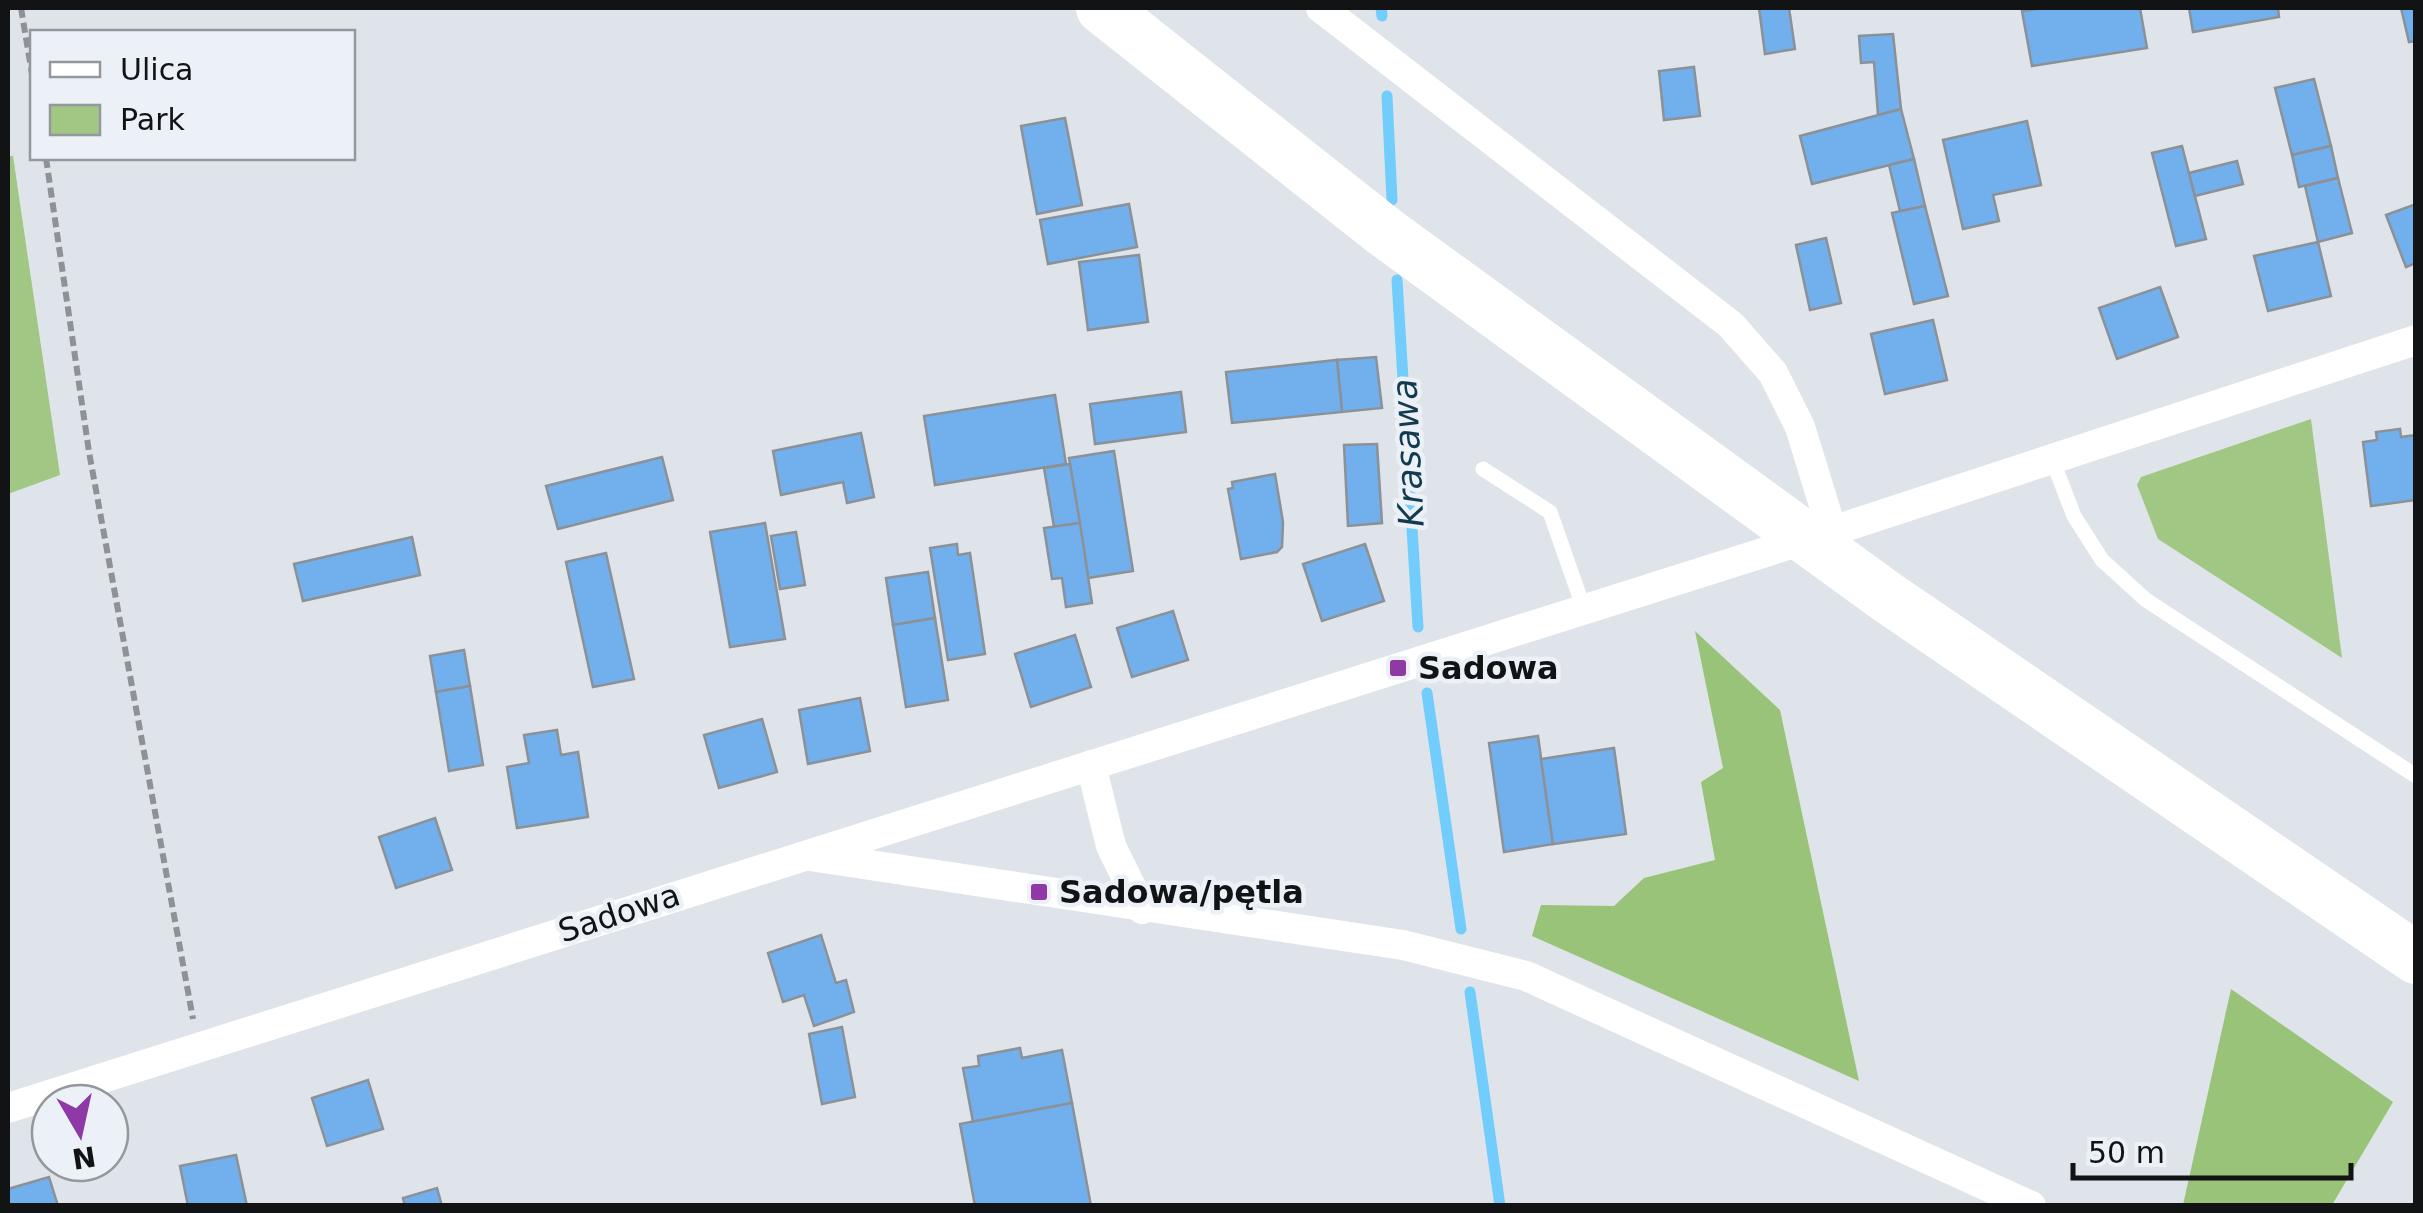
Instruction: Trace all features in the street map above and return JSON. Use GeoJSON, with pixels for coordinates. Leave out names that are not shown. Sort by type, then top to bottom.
{"type":"FeatureCollection","features":[{"type":"Feature","properties":{"kind":"highway"},"geometry":{"type":"LineString","coordinates":[[1102,8],[1385,232],[1740,491],[1887,597],[2416,958]]}},
{"type":"Feature","properties":{"kind":"street"},"geometry":{"type":"LineString","coordinates":[[1322,8],[1732,325],[1773,374],[1800,427],[1832,530]]}},
{"type":"Feature","properties":{"kind":"street"},"geometry":{"type":"LineString","coordinates":[[801,854],[1584,609],[2416,340]]}},
{"type":"Feature","properties":{"kind":"street"},"geometry":{"type":"LineString","coordinates":[[1092,765],[1111,846],[1142,909]]}},
{"type":"Feature","properties":{"kind":"street","name":"Sadowa"},"geometry":{"type":"LineString","coordinates":[[8,1108],[801,854],[1142,909],[1403,945],[1526,976],[2031,1206]]}},
{"type":"Feature","properties":{"kind":"lane"},"geometry":{"type":"LineString","coordinates":[[2052,459],[2074,516],[2102,560],[2146,600],[2416,776]]}},
{"type":"Feature","properties":{"kind":"lane"},"geometry":{"type":"LineString","coordinates":[[1483,469],[1550,512],[1584,609]]}},
{"type":"Feature","properties":{"kind":"path"},"geometry":{"type":"LineString","coordinates":[[22,8],[30,61]]}},
{"type":"Feature","properties":{"kind":"path"},"geometry":{"type":"LineString","coordinates":[[46,160],[89,452],[200,1049]]}},
{"type":"Feature","properties":{"kind":"green space"},"geometry":{"type":"Polygon","coordinates":[[[8,156],[13,156],[60,475],[8,494],[8,156]]]}},
{"type":"Feature","properties":{"kind":"green space"},"geometry":{"type":"Polygon","coordinates":[[[2311,419],[2342,658],[2158,539],[2137,485],[2141,477],[2311,419]]]}},
{"type":"Feature","properties":{"kind":"green space"},"geometry":{"type":"Polygon","coordinates":[[[1695,631],[1780,710],[1859,1081],[1532,936],[1541,905],[1614,906],[1644,878],[1715,860],[1701,782],[1723,768],[1695,631]]]}},
{"type":"Feature","properties":{"kind":"green space"},"geometry":{"type":"Polygon","coordinates":[[[2231,989],[2393,1102],[2332,1205],[2183,1205],[2231,989]]]}},
{"type":"Feature","properties":{"kind":"building"},"geometry":{"type":"Polygon","coordinates":[[[1759,8],[1789,8],[1795,49],[1765,54],[1759,8]]]}},
{"type":"Feature","properties":{"kind":"building"},"geometry":{"type":"Polygon","coordinates":[[[2140,8],[2147,48],[2032,66],[2022,11],[2140,8]]]}},
{"type":"Feature","properties":{"kind":"building"},"geometry":{"type":"Polygon","coordinates":[[[2189,8],[2278,8],[2279,17],[2193,32],[2189,8]]]}},
{"type":"Feature","properties":{"kind":"building"},"geometry":{"type":"Polygon","coordinates":[[[2401,8],[2416,8],[2416,41],[2409,42],[2401,8]]]}},
{"type":"Feature","properties":{"kind":"building"},"geometry":{"type":"Polygon","coordinates":[[[1893,34],[1901,109],[1878,115],[1874,62],[1861,63],[1859,36],[1893,34]]]}},
{"type":"Feature","properties":{"kind":"building"},"geometry":{"type":"Polygon","coordinates":[[[1694,67],[1700,116],[1664,120],[1659,71],[1694,67]]]}},
{"type":"Feature","properties":{"kind":"building"},"geometry":{"type":"Polygon","coordinates":[[[2314,79],[2331,146],[2292,155],[2275,88],[2314,79]]]}},
{"type":"Feature","properties":{"kind":"building"},"geometry":{"type":"Polygon","coordinates":[[[1901,109],[1914,159],[1812,184],[1800,136],[1901,109]]]}},
{"type":"Feature","properties":{"kind":"building"},"geometry":{"type":"Polygon","coordinates":[[[1065,118],[1082,205],[1037,214],[1021,126],[1065,118]]]}},
{"type":"Feature","properties":{"kind":"building"},"geometry":{"type":"Polygon","coordinates":[[[2027,121],[2041,185],[1993,195],[1999,221],[1963,229],[1943,140],[2027,121]]]}},
{"type":"Feature","properties":{"kind":"building"},"geometry":{"type":"Polygon","coordinates":[[[2182,146],[2206,239],[2176,246],[2152,153],[2182,146]]]}},
{"type":"Feature","properties":{"kind":"building"},"geometry":{"type":"Polygon","coordinates":[[[2331,146],[2338,178],[2299,187],[2292,155],[2331,146]]]}},
{"type":"Feature","properties":{"kind":"building"},"geometry":{"type":"Polygon","coordinates":[[[1914,159],[1925,206],[1900,211],[1889,165],[1914,159]]]}},
{"type":"Feature","properties":{"kind":"building"},"geometry":{"type":"Polygon","coordinates":[[[2237,161],[2243,184],[2195,196],[2189,173],[2237,161]]]}},
{"type":"Feature","properties":{"kind":"building"},"geometry":{"type":"Polygon","coordinates":[[[2338,178],[2352,233],[2318,242],[2305,186],[2338,178]]]}},
{"type":"Feature","properties":{"kind":"building"},"geometry":{"type":"Polygon","coordinates":[[[1129,204],[1137,247],[1048,264],[1040,220],[1129,204]]]}},
{"type":"Feature","properties":{"kind":"building"},"geometry":{"type":"Polygon","coordinates":[[[2416,204],[2416,263],[2406,267],[2386,215],[2416,204]]]}},
{"type":"Feature","properties":{"kind":"building"},"geometry":{"type":"Polygon","coordinates":[[[1925,206],[1948,296],[1914,304],[1892,213],[1925,206]]]}},
{"type":"Feature","properties":{"kind":"building"},"geometry":{"type":"Polygon","coordinates":[[[1826,238],[1841,303],[1810,310],[1796,245],[1826,238]]]}},
{"type":"Feature","properties":{"kind":"building"},"geometry":{"type":"Polygon","coordinates":[[[2318,242],[2331,296],[2268,311],[2254,256],[2318,242]]]}},
{"type":"Feature","properties":{"kind":"building"},"geometry":{"type":"Polygon","coordinates":[[[1139,255],[1148,322],[1088,330],[1079,262],[1139,255]]]}},
{"type":"Feature","properties":{"kind":"building"},"geometry":{"type":"Polygon","coordinates":[[[2160,287],[2178,337],[2117,359],[2099,308],[2160,287]]]}},
{"type":"Feature","properties":{"kind":"building"},"geometry":{"type":"Polygon","coordinates":[[[1933,320],[1947,380],[1885,394],[1871,334],[1933,320]]]}},
{"type":"Feature","properties":{"kind":"building"},"geometry":{"type":"Polygon","coordinates":[[[1376,357],[1382,408],[1342,412],[1337,360],[1376,357]]]}},
{"type":"Feature","properties":{"kind":"building"},"geometry":{"type":"Polygon","coordinates":[[[1337,360],[1342,412],[1232,423],[1226,372],[1337,360]]]}},
{"type":"Feature","properties":{"kind":"building"},"geometry":{"type":"Polygon","coordinates":[[[1181,392],[1186,432],[1095,444],[1090,404],[1181,392]]]}},
{"type":"Feature","properties":{"kind":"building"},"geometry":{"type":"Polygon","coordinates":[[[1055,395],[1066,464],[935,485],[924,416],[1055,395]]]}},
{"type":"Feature","properties":{"kind":"building"},"geometry":{"type":"Polygon","coordinates":[[[2400,429],[2401,437],[2416,435],[2416,500],[2371,506],[2363,442],[2377,440],[2376,432],[2400,429]]]}},
{"type":"Feature","properties":{"kind":"building"},"geometry":{"type":"Polygon","coordinates":[[[861,433],[874,497],[847,503],[843,482],[781,495],[773,451],[861,433]]]}},
{"type":"Feature","properties":{"kind":"building"},"geometry":{"type":"Polygon","coordinates":[[[1377,444],[1382,523],[1348,526],[1344,445],[1377,444]]]}},
{"type":"Feature","properties":{"kind":"building"},"geometry":{"type":"Polygon","coordinates":[[[1114,451],[1133,571],[1088,578],[1069,458],[1114,451]]]}},
{"type":"Feature","properties":{"kind":"building"},"geometry":{"type":"Polygon","coordinates":[[[662,457],[673,500],[558,529],[546,486],[662,457]]]}},
{"type":"Feature","properties":{"kind":"building"},"geometry":{"type":"Polygon","coordinates":[[[1070,464],[1080,523],[1054,527],[1044,468],[1070,464]]]}},
{"type":"Feature","properties":{"kind":"building"},"geometry":{"type":"Polygon","coordinates":[[[1275,474],[1283,522],[1282,547],[1277,552],[1241,559],[1228,489],[1233,488],[1232,482],[1275,474]]]}},
{"type":"Feature","properties":{"kind":"building"},"geometry":{"type":"Polygon","coordinates":[[[765,523],[785,639],[730,647],[710,532],[765,523]]]}},
{"type":"Feature","properties":{"kind":"building"},"geometry":{"type":"Polygon","coordinates":[[[1080,523],[1092,603],[1066,607],[1062,578],[1052,579],[1044,528],[1080,523]]]}},
{"type":"Feature","properties":{"kind":"building"},"geometry":{"type":"Polygon","coordinates":[[[796,532],[805,585],[780,589],[771,536],[796,532]]]}},
{"type":"Feature","properties":{"kind":"building"},"geometry":{"type":"Polygon","coordinates":[[[412,537],[420,575],[303,601],[294,564],[412,537]]]}},
{"type":"Feature","properties":{"kind":"building"},"geometry":{"type":"Polygon","coordinates":[[[957,544],[958,555],[970,553],[985,654],[948,660],[930,548],[957,544]]]}},
{"type":"Feature","properties":{"kind":"building"},"geometry":{"type":"Polygon","coordinates":[[[1365,544],[1384,601],[1322,621],[1303,564],[1365,544]]]}},
{"type":"Feature","properties":{"kind":"building"},"geometry":{"type":"Polygon","coordinates":[[[606,553],[634,679],[593,687],[566,562],[606,553]]]}},
{"type":"Feature","properties":{"kind":"building"},"geometry":{"type":"Polygon","coordinates":[[[928,572],[935,618],[893,625],[886,578],[928,572]]]}},
{"type":"Feature","properties":{"kind":"building"},"geometry":{"type":"Polygon","coordinates":[[[1173,611],[1188,660],[1132,677],[1117,628],[1173,611]]]}},
{"type":"Feature","properties":{"kind":"building"},"geometry":{"type":"Polygon","coordinates":[[[935,618],[948,700],[906,707],[893,625],[935,618]]]}},
{"type":"Feature","properties":{"kind":"building"},"geometry":{"type":"Polygon","coordinates":[[[1075,635],[1091,687],[1031,707],[1015,654],[1075,635]]]}},
{"type":"Feature","properties":{"kind":"building"},"geometry":{"type":"Polygon","coordinates":[[[464,650],[470,686],[436,692],[430,656],[464,650]]]}},
{"type":"Feature","properties":{"kind":"building"},"geometry":{"type":"Polygon","coordinates":[[[470,686],[483,765],[449,771],[436,692],[470,686]]]}},
{"type":"Feature","properties":{"kind":"building"},"geometry":{"type":"Polygon","coordinates":[[[860,698],[870,751],[808,764],[799,710],[860,698]]]}},
{"type":"Feature","properties":{"kind":"building"},"geometry":{"type":"Polygon","coordinates":[[[762,719],[777,772],[719,788],[704,735],[762,719]]]}},
{"type":"Feature","properties":{"kind":"building"},"geometry":{"type":"Polygon","coordinates":[[[557,730],[561,755],[578,752],[588,817],[517,828],[507,767],[529,763],[524,735],[557,730]]]}},
{"type":"Feature","properties":{"kind":"building"},"geometry":{"type":"Polygon","coordinates":[[[1538,736],[1553,844],[1504,852],[1489,743],[1538,736]]]}},
{"type":"Feature","properties":{"kind":"building"},"geometry":{"type":"Polygon","coordinates":[[[1614,748],[1626,834],[1553,844],[1541,759],[1614,748]]]}},
{"type":"Feature","properties":{"kind":"building"},"geometry":{"type":"Polygon","coordinates":[[[435,818],[452,870],[396,888],[379,837],[435,818]]]}},
{"type":"Feature","properties":{"kind":"building"},"geometry":{"type":"Polygon","coordinates":[[[821,935],[836,983],[846,980],[854,1012],[814,1026],[804,995],[783,1002],[768,953],[821,935]]]}},
{"type":"Feature","properties":{"kind":"building"},"geometry":{"type":"Polygon","coordinates":[[[842,1027],[855,1097],[822,1104],[809,1034],[842,1027]]]}},
{"type":"Feature","properties":{"kind":"building"},"geometry":{"type":"Polygon","coordinates":[[[1020,1048],[1022,1058],[1062,1050],[1072,1103],[973,1122],[963,1068],[979,1066],[978,1056],[1020,1048]]]}},
{"type":"Feature","properties":{"kind":"building"},"geometry":{"type":"Polygon","coordinates":[[[368,1080],[383,1129],[327,1146],[312,1098],[368,1080]]]}},
{"type":"Feature","properties":{"kind":"building"},"geometry":{"type":"Polygon","coordinates":[[[1072,1103],[1091,1206],[975,1206],[960,1124],[1072,1103]]]}},
{"type":"Feature","properties":{"kind":"building"},"geometry":{"type":"Polygon","coordinates":[[[236,1155],[247,1206],[188,1206],[180,1166],[236,1155]]]}},
{"type":"Feature","properties":{"kind":"building"},"geometry":{"type":"Polygon","coordinates":[[[30,1183],[51,1183],[58,1206],[8,1206],[8,1189],[30,1183]]]}},
{"type":"Feature","properties":{"kind":"building"},"geometry":{"type":"Polygon","coordinates":[[[437,1188],[442,1206],[405,1206],[403,1198],[437,1188]]]}},
{"type":"Feature","properties":{"kind":"waterway","name":"Krasawa"},"geometry":{"type":"LineString","coordinates":[[1381,8],[1382,16]]}},
{"type":"Feature","properties":{"kind":"waterway","name":"Krasawa"},"geometry":{"type":"LineString","coordinates":[[1387,96],[1392,200]]}},
{"type":"Feature","properties":{"kind":"waterway","name":"Krasawa"},"geometry":{"type":"LineString","coordinates":[[1397,280],[1418,627]]}},
{"type":"Feature","properties":{"kind":"waterway","name":"Krasawa"},"geometry":{"type":"LineString","coordinates":[[1427,693],[1461,929]]}},
{"type":"Feature","properties":{"kind":"waterway","name":"Krasawa"},"geometry":{"type":"LineString","coordinates":[[1470,992],[1500,1206]]}},
{"type":"Feature","properties":{"kind":"place","name":"Sadowa"},"geometry":{"type":"Point","coordinates":[1398,668]}},
{"type":"Feature","properties":{"kind":"place","name":"Sadowa/pętla"},"geometry":{"type":"Point","coordinates":[1039,892]}}]}
